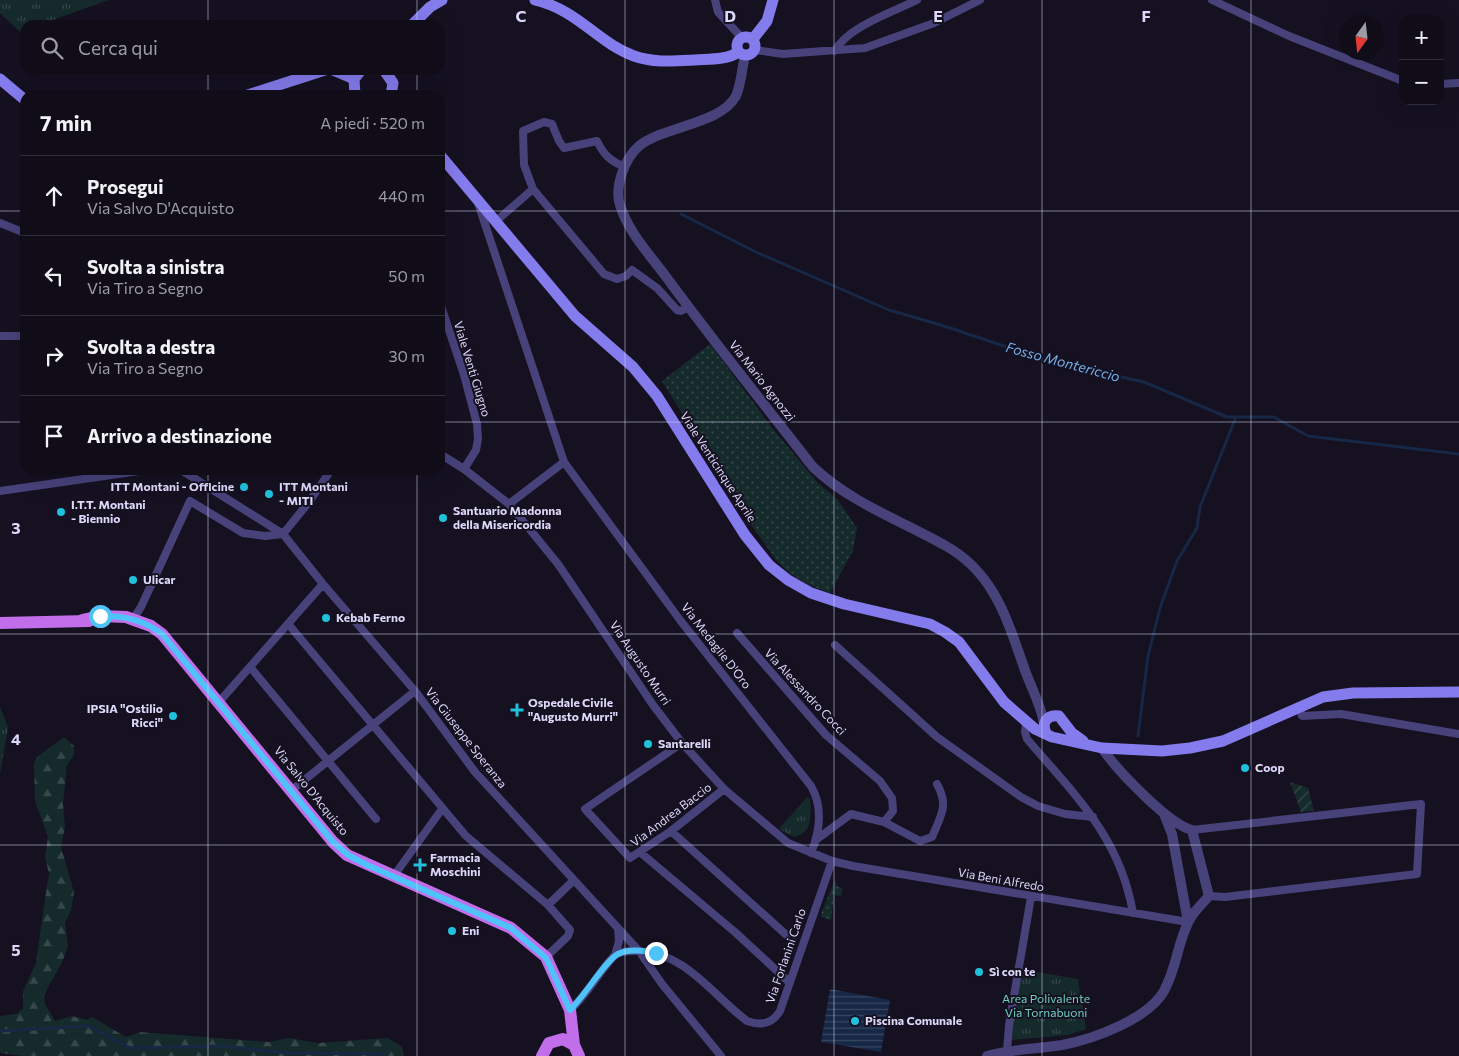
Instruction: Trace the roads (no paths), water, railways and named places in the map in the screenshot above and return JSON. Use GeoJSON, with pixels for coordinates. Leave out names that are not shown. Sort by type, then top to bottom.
{"type":"FeatureCollection","features":[{"type":"Feature","properties":{"kind":"main road"},"geometry":{"type":"LineString","coordinates":[[417,20],[430,7],[442,0]]}},
{"type":"Feature","properties":{"kind":"main road"},"geometry":{"type":"LineString","coordinates":[[535,0],[566,11],[615,46],[640,58],[680,61],[726,58],[747,47],[767,21],[773,0]]}},
{"type":"Feature","properties":{"kind":"main road"},"geometry":{"type":"LineString","coordinates":[[263,90],[310,75]]}},
{"type":"Feature","properties":{"kind":"main road"},"geometry":{"type":"LineString","coordinates":[[356,90],[358,75]]}},
{"type":"Feature","properties":{"kind":"main road"},"geometry":{"type":"LineString","coordinates":[[388,75],[393,83],[392,90]]}},
{"type":"Feature","properties":{"kind":"main road"},"geometry":{"type":"LineString","coordinates":[[0,79],[20,96]]}},
{"type":"Feature","properties":{"kind":"main road","name":"Viale Venticinque Aprile"},"geometry":{"type":"LineString","coordinates":[[445,161],[575,316],[633,367],[656,396],[745,535],[769,565],[788,580],[811,593],[844,604],[930,624],[945,632],[960,642],[991,686],[1025,721]]}},
{"type":"Feature","properties":{"kind":"main road","name":"Via Salvo D'Acquisto"},"geometry":{"type":"LineString","coordinates":[[82,620],[100,616],[133,619],[151,626],[162,634],[199,679]]}},
{"type":"Feature","properties":{"kind":"main road","name":"Via Salvo D'Acquisto"},"geometry":{"type":"LineString","coordinates":[[0,623],[82,620],[126,626],[163,641],[220,702],[333,842],[348,855],[393,877],[511,928],[546,958],[562,994]]}},
{"type":"Feature","properties":{"kind":"main road"},"geometry":{"type":"LineString","coordinates":[[1025,721],[1102,748],[1162,751],[1190,748],[1223,741],[1323,698],[1353,693],[1459,692]]}},
{"type":"Feature","properties":{"kind":"main road"},"geometry":{"type":"LineString","coordinates":[[1049,731],[1048,718],[1055,715],[1062,718],[1072,733],[1089,745]]}},
{"type":"Feature","properties":{"kind":"main road"},"geometry":{"type":"LineString","coordinates":[[1049,731],[1065,732],[1066,724]]}},
{"type":"Feature","properties":{"kind":"main road"},"geometry":{"type":"LineString","coordinates":[[562,994],[570,1010],[576,1050]]}},
{"type":"Feature","properties":{"kind":"main road"},"geometry":{"type":"LineString","coordinates":[[558,1039],[566,1017],[562,994]]}},
{"type":"Feature","properties":{"kind":"main road"},"geometry":{"type":"LineString","coordinates":[[542,1055],[549,1043],[558,1039],[567,1040],[576,1050]]}},
{"type":"Feature","properties":{"kind":"street"},"geometry":{"type":"LineString","coordinates":[[715,0],[718,12],[747,47],[783,54],[865,48],[898,38],[934,23],[980,0]]}},
{"type":"Feature","properties":{"kind":"street"},"geometry":{"type":"LineString","coordinates":[[835,51],[839,42],[849,34],[917,0]]}},
{"type":"Feature","properties":{"kind":"street"},"geometry":{"type":"LineString","coordinates":[[1212,0],[1289,36],[1399,79]]}},
{"type":"Feature","properties":{"kind":"street","name":"Via Mario Agnozzi"},"geometry":{"type":"LineString","coordinates":[[747,47],[736,95],[727,106],[655,137],[639,146],[628,160],[620,186],[619,202],[626,221],[688,307],[813,467],[826,480],[862,504],[948,546],[976,568],[994,590],[1049,731]]}},
{"type":"Feature","properties":{"kind":"street"},"geometry":{"type":"LineString","coordinates":[[1444,84],[1459,83]]}},
{"type":"Feature","properties":{"kind":"street"},"geometry":{"type":"LineString","coordinates":[[625,167],[614,163],[604,154],[597,141],[564,148],[558,141],[552,124],[544,122],[523,131],[524,165],[533,189],[604,274],[617,279],[626,276],[632,270],[657,288],[677,310],[682,311],[688,307]]}},
{"type":"Feature","properties":{"kind":"street"},"geometry":{"type":"LineString","coordinates":[[495,222],[533,189]]}},
{"type":"Feature","properties":{"kind":"street","name":"Via Medaglie D'Oro"},"geometry":{"type":"LineString","coordinates":[[477,201],[564,462],[680,620],[811,786],[818,798],[819,812],[817,839],[812,853]]}},
{"type":"Feature","properties":{"kind":"street"},"geometry":{"type":"LineString","coordinates":[[0,223],[20,231]]}},
{"type":"Feature","properties":{"kind":"street","name":"Viale Venti Giugno"},"geometry":{"type":"LineString","coordinates":[[445,318],[465,377],[477,424],[476,450],[464,469]]}},
{"type":"Feature","properties":{"kind":"street"},"geometry":{"type":"LineString","coordinates":[[0,336],[20,336]]}},
{"type":"Feature","properties":{"kind":"street"},"geometry":{"type":"LineString","coordinates":[[445,457],[464,469]]}},
{"type":"Feature","properties":{"kind":"street"},"geometry":{"type":"LineString","coordinates":[[509,504],[564,462]]}},
{"type":"Feature","properties":{"kind":"street","name":"Via Augusto Murri"},"geometry":{"type":"LineString","coordinates":[[464,469],[509,504],[558,564],[653,705],[682,743],[724,789],[788,843],[812,853]]}},
{"type":"Feature","properties":{"kind":"street"},"geometry":{"type":"LineString","coordinates":[[0,492],[113,475]]}},
{"type":"Feature","properties":{"kind":"street","name":"Via Giuseppe Speranza"},"geometry":{"type":"LineString","coordinates":[[189,475],[283,534],[323,584],[415,691],[475,772],[639,951],[721,1056]]}},
{"type":"Feature","properties":{"kind":"street"},"geometry":{"type":"LineString","coordinates":[[133,619],[141,608],[190,501],[208,510],[243,534],[264,536],[283,534],[328,475]]}},
{"type":"Feature","properties":{"kind":"street"},"geometry":{"type":"LineString","coordinates":[[220,702],[323,584]]}},
{"type":"Feature","properties":{"kind":"street"},"geometry":{"type":"LineString","coordinates":[[289,625],[466,836],[548,904],[570,930],[568,936],[546,958]]}},
{"type":"Feature","properties":{"kind":"street","name":"Via Alessandro Cocci"},"geometry":{"type":"LineString","coordinates":[[737,633],[826,735],[880,781],[892,798],[893,811],[884,822]]}},
{"type":"Feature","properties":{"kind":"street"},"geometry":{"type":"LineString","coordinates":[[835,645],[937,737],[1021,797],[1038,806],[1065,814],[1093,817]]}},
{"type":"Feature","properties":{"kind":"street"},"geometry":{"type":"LineString","coordinates":[[251,668],[376,819]]}},
{"type":"Feature","properties":{"kind":"street"},"geometry":{"type":"LineString","coordinates":[[292,790],[415,691]]}},
{"type":"Feature","properties":{"kind":"street"},"geometry":{"type":"LineString","coordinates":[[1037,704],[1055,715]]}},
{"type":"Feature","properties":{"kind":"street"},"geometry":{"type":"LineString","coordinates":[[1299,708],[1302,716],[1341,714],[1459,734]]}},
{"type":"Feature","properties":{"kind":"street"},"geometry":{"type":"LineString","coordinates":[[1025,721],[1027,739],[1093,817],[1109,840],[1128,885],[1133,914]]}},
{"type":"Feature","properties":{"kind":"street","name":"Via Andrea Baccio"},"geometry":{"type":"LineString","coordinates":[[682,743],[585,810],[630,858],[641,853],[671,831],[724,789]]}},
{"type":"Feature","properties":{"kind":"street"},"geometry":{"type":"LineString","coordinates":[[1102,748],[1111,761],[1164,814],[1189,829],[1209,896]]}},
{"type":"Feature","properties":{"kind":"street"},"geometry":{"type":"LineString","coordinates":[[817,839],[851,814],[884,822],[920,841],[932,837],[944,808],[944,797],[937,784]]}},
{"type":"Feature","properties":{"kind":"street"},"geometry":{"type":"LineString","coordinates":[[1172,834],[1189,829],[1421,804],[1417,874],[1226,897],[1209,896]]}},
{"type":"Feature","properties":{"kind":"street"},"geometry":{"type":"LineString","coordinates":[[393,877],[442,809]]}},
{"type":"Feature","properties":{"kind":"street"},"geometry":{"type":"LineString","coordinates":[[1164,814],[1172,834],[1188,922]]}},
{"type":"Feature","properties":{"kind":"street"},"geometry":{"type":"LineString","coordinates":[[671,831],[792,940]]}},
{"type":"Feature","properties":{"kind":"street"},"geometry":{"type":"LineString","coordinates":[[641,853],[736,933],[788,982]]}},
{"type":"Feature","properties":{"kind":"street","name":"Via Beni Alfredo"},"geometry":{"type":"LineString","coordinates":[[812,853],[832,861],[1030,897],[1188,922]]}},
{"type":"Feature","properties":{"kind":"street","name":"Via Forlanini Carlo"},"geometry":{"type":"LineString","coordinates":[[639,951],[656,953],[680,962],[739,1016],[756,1024],[765,1024],[777,1016],[832,861]]}},
{"type":"Feature","properties":{"kind":"street"},"geometry":{"type":"LineString","coordinates":[[548,904],[574,880]]}},
{"type":"Feature","properties":{"kind":"street"},"geometry":{"type":"LineString","coordinates":[[987,1056],[1007,1051],[1064,1044],[1125,1024],[1146,1012],[1163,993],[1176,967],[1188,922],[1209,896]]}},
{"type":"Feature","properties":{"kind":"street"},"geometry":{"type":"LineString","coordinates":[[1007,1051],[1009,1025],[1030,897]]}},
{"type":"Feature","properties":{"kind":"street"},"geometry":{"type":"LineString","coordinates":[[570,1010],[579,1002],[615,954],[619,941],[618,928]]}},
{"type":"Feature","properties":{"kind":"street"},"geometry":{"type":"LineString","coordinates":[[615,954],[639,951]]}},
{"type":"Feature","properties":{"kind":"street"},"geometry":{"type":"LineString","coordinates":[[708,1056],[711,1045]]}},
{"type":"Feature","properties":{"kind":"water","name":"Piscina Comunale"},"geometry":{"type":"Polygon","coordinates":[[[830,989],[890,1000],[881,1052],[821,1042],[830,989]]]}},
{"type":"Feature","properties":{"kind":"waterway","name":"Fosso Montericcio"},"geometry":{"type":"LineString","coordinates":[[681,214],[756,252],[889,310],[1046,360],[1144,382],[1227,417],[1274,417],[1308,436],[1459,454]]}},
{"type":"Feature","properties":{"kind":"waterway"},"geometry":{"type":"LineString","coordinates":[[1138,736],[1148,656],[1160,608],[1177,561],[1197,528],[1200,507],[1236,417]]}},
{"type":"Feature","properties":{"kind":"waterway"},"geometry":{"type":"LineString","coordinates":[[0,1031],[88,1026],[130,1048],[221,1046],[287,1053],[384,1054]]}},
{"type":"Feature","properties":{"kind":"place","name":"ITT Montani - Officine"},"geometry":{"type":"Point","coordinates":[244,487]}},
{"type":"Feature","properties":{"kind":"place","name":"ITT Montani - MITI"},"geometry":{"type":"Point","coordinates":[269,494]}},
{"type":"Feature","properties":{"kind":"place","name":"I.T.T. Montani - Biennio"},"geometry":{"type":"Point","coordinates":[61,512]}},
{"type":"Feature","properties":{"kind":"place","name":"Santuario Madonna della Misericordia"},"geometry":{"type":"Point","coordinates":[443,518]}},
{"type":"Feature","properties":{"kind":"place","name":"Ulicar"},"geometry":{"type":"Point","coordinates":[133,580]}},
{"type":"Feature","properties":{"kind":"place","name":"Kebab Ferno"},"geometry":{"type":"Point","coordinates":[326,618]}},
{"type":"Feature","properties":{"kind":"place","name":"Ospedale Civile \"Augusto Murri\""},"geometry":{"type":"Point","coordinates":[517,710]}},
{"type":"Feature","properties":{"kind":"place","name":"IPSIA \"Ostilio Ricci\""},"geometry":{"type":"Point","coordinates":[173,716]}},
{"type":"Feature","properties":{"kind":"place","name":"Santarelli"},"geometry":{"type":"Point","coordinates":[648,744]}},
{"type":"Feature","properties":{"kind":"place","name":"Coop"},"geometry":{"type":"Point","coordinates":[1245,768]}},
{"type":"Feature","properties":{"kind":"place","name":"Farmacia Moschini"},"geometry":{"type":"Point","coordinates":[420,865]}},
{"type":"Feature","properties":{"kind":"place","name":"Eni"},"geometry":{"type":"Point","coordinates":[452,931]}},
{"type":"Feature","properties":{"kind":"place","name":"Sì con te"},"geometry":{"type":"Point","coordinates":[979,972]}},
{"type":"Feature","properties":{"kind":"place","name":"Piscina Comunale"},"geometry":{"type":"Point","coordinates":[855,1021]}},
{"type":"Feature","properties":{"kind":"park label","name":"Area Polivalente Via Tornabuoni"},"geometry":{"type":"Point","coordinates":[1046,1006]}}]}
